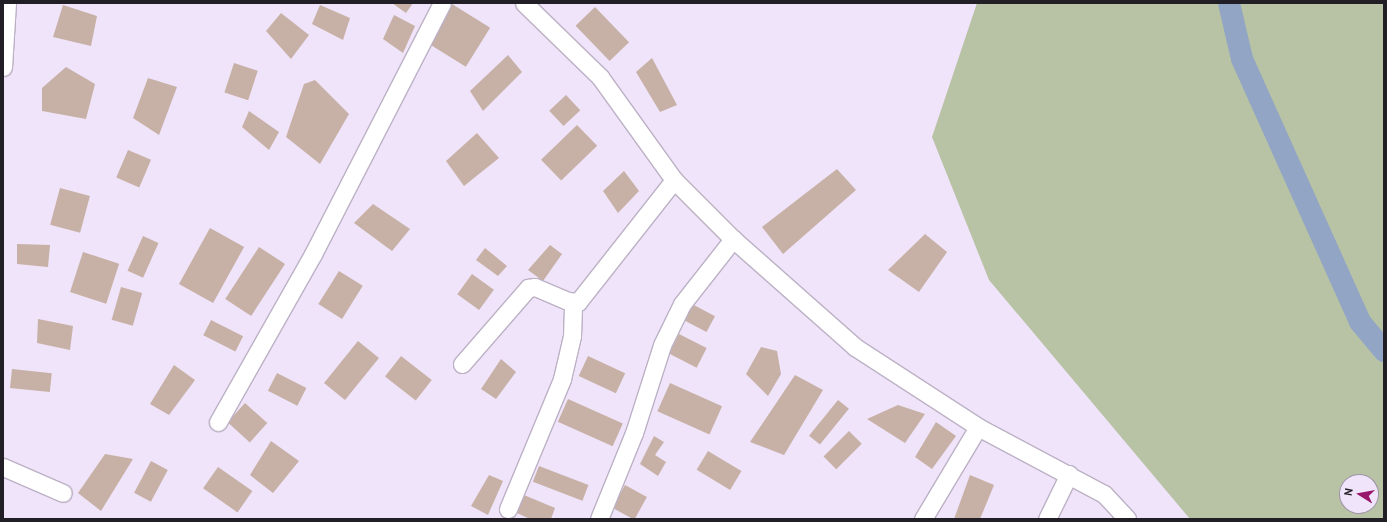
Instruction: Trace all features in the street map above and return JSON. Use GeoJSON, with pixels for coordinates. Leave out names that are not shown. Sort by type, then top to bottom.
{"type":"FeatureCollection","features":[{"type":"Feature","properties":{"kind":"street"},"geometry":{"type":"LineString","coordinates":[[3,67],[7,3]]}},
{"type":"Feature","properties":{"kind":"street"},"geometry":{"type":"LineString","coordinates":[[218,422],[313,254],[442,3]]}},
{"type":"Feature","properties":{"kind":"street"},"geometry":{"type":"LineString","coordinates":[[524,3],[600,77],[674,180],[733,239],[855,347],[978,427],[1069,474],[1104,494],[1127,519]]}},
{"type":"Feature","properties":{"kind":"street"},"geometry":{"type":"LineString","coordinates":[[573,302],[587,293],[674,180]]}},
{"type":"Feature","properties":{"kind":"street"},"geometry":{"type":"LineString","coordinates":[[599,519],[634,433],[665,338],[682,304],[733,239]]}},
{"type":"Feature","properties":{"kind":"street"},"geometry":{"type":"LineString","coordinates":[[462,364],[528,288],[549,291],[573,302]]}},
{"type":"Feature","properties":{"kind":"street"},"geometry":{"type":"LineString","coordinates":[[508,509],[562,379],[572,336],[573,302]]}},
{"type":"Feature","properties":{"kind":"street"},"geometry":{"type":"LineString","coordinates":[[923,519],[978,427]]}},
{"type":"Feature","properties":{"kind":"street"},"geometry":{"type":"LineString","coordinates":[[3,467],[63,493]]}},
{"type":"Feature","properties":{"kind":"street"},"geometry":{"type":"LineString","coordinates":[[1047,519],[1069,474]]}},
{"type":"Feature","properties":{"kind":"green space"},"geometry":{"type":"Polygon","coordinates":[[[977,3],[1384,3],[1384,519],[1190,519],[989,280],[932,137],[977,3]]]}},
{"type":"Feature","properties":{"kind":"building"},"geometry":{"type":"Polygon","coordinates":[[[392,3],[413,3],[406,13],[392,3]]]}},
{"type":"Feature","properties":{"kind":"building"},"geometry":{"type":"Polygon","coordinates":[[[452,4],[490,28],[466,67],[428,43],[452,4]]]}},
{"type":"Feature","properties":{"kind":"building"},"geometry":{"type":"Polygon","coordinates":[[[63,5],[97,16],[91,46],[53,37],[63,5]]]}},
{"type":"Feature","properties":{"kind":"building"},"geometry":{"type":"Polygon","coordinates":[[[320,5],[350,18],[343,40],[312,24],[320,5]]]}},
{"type":"Feature","properties":{"kind":"building"},"geometry":{"type":"Polygon","coordinates":[[[595,7],[629,42],[610,61],[576,26],[595,7]]]}},
{"type":"Feature","properties":{"kind":"building"},"geometry":{"type":"Polygon","coordinates":[[[281,13],[309,35],[291,59],[266,31],[281,13]]]}},
{"type":"Feature","properties":{"kind":"building"},"geometry":{"type":"Polygon","coordinates":[[[394,15],[415,26],[403,53],[383,39],[394,15]]]}},
{"type":"Feature","properties":{"kind":"building"},"geometry":{"type":"Polygon","coordinates":[[[508,55],[522,72],[483,111],[470,91],[508,55]]]}},
{"type":"Feature","properties":{"kind":"building"},"geometry":{"type":"Polygon","coordinates":[[[652,58],[677,105],[660,112],[636,72],[652,58]]]}},
{"type":"Feature","properties":{"kind":"building"},"geometry":{"type":"Polygon","coordinates":[[[234,63],[258,71],[248,100],[224,92],[234,63]]]}},
{"type":"Feature","properties":{"kind":"building"},"geometry":{"type":"Polygon","coordinates":[[[66,67],[95,84],[86,119],[42,111],[42,88],[66,67]]]}},
{"type":"Feature","properties":{"kind":"building"},"geometry":{"type":"Polygon","coordinates":[[[148,78],[177,87],[159,135],[133,118],[148,78]]]}},
{"type":"Feature","properties":{"kind":"building"},"geometry":{"type":"Polygon","coordinates":[[[315,80],[349,114],[320,164],[286,137],[304,84],[315,80]]]}},
{"type":"Feature","properties":{"kind":"building"},"geometry":{"type":"Polygon","coordinates":[[[566,95],[580,110],[564,126],[549,111],[566,95]]]}},
{"type":"Feature","properties":{"kind":"building"},"geometry":{"type":"Polygon","coordinates":[[[249,111],[279,132],[269,150],[242,127],[249,111]]]}},
{"type":"Feature","properties":{"kind":"building"},"geometry":{"type":"Polygon","coordinates":[[[577,125],[597,146],[561,181],[541,160],[577,125]]]}},
{"type":"Feature","properties":{"kind":"building"},"geometry":{"type":"Polygon","coordinates":[[[477,133],[499,158],[464,186],[446,161],[477,133]]]}},
{"type":"Feature","properties":{"kind":"building"},"geometry":{"type":"Polygon","coordinates":[[[128,150],[151,160],[139,187],[116,178],[128,150]]]}},
{"type":"Feature","properties":{"kind":"building"},"geometry":{"type":"Polygon","coordinates":[[[837,169],[856,190],[783,254],[762,227],[837,169]]]}},
{"type":"Feature","properties":{"kind":"building"},"geometry":{"type":"Polygon","coordinates":[[[624,171],[639,191],[618,213],[603,191],[624,171]]]}},
{"type":"Feature","properties":{"kind":"building"},"geometry":{"type":"Polygon","coordinates":[[[60,188],[90,196],[80,233],[50,225],[60,188]]]}},
{"type":"Feature","properties":{"kind":"building"},"geometry":{"type":"Polygon","coordinates":[[[373,204],[410,229],[392,251],[354,223],[373,204]]]}},
{"type":"Feature","properties":{"kind":"building"},"geometry":{"type":"Polygon","coordinates":[[[210,228],[244,247],[213,303],[179,284],[210,228]]]}},
{"type":"Feature","properties":{"kind":"building"},"geometry":{"type":"Polygon","coordinates":[[[925,234],[947,252],[919,292],[888,270],[925,234]]]}},
{"type":"Feature","properties":{"kind":"building"},"geometry":{"type":"Polygon","coordinates":[[[143,236],[159,243],[143,278],[128,271],[143,236]]]}},
{"type":"Feature","properties":{"kind":"building"},"geometry":{"type":"Polygon","coordinates":[[[17,244],[50,245],[48,267],[17,264],[17,244]]]}},
{"type":"Feature","properties":{"kind":"building"},"geometry":{"type":"Polygon","coordinates":[[[550,245],[562,254],[543,281],[528,270],[550,245]]]}},
{"type":"Feature","properties":{"kind":"building"},"geometry":{"type":"Polygon","coordinates":[[[259,247],[285,264],[251,316],[225,299],[259,247]]]}},
{"type":"Feature","properties":{"kind":"building"},"geometry":{"type":"Polygon","coordinates":[[[485,248],[507,266],[498,276],[476,260],[485,248]]]}},
{"type":"Feature","properties":{"kind":"building"},"geometry":{"type":"Polygon","coordinates":[[[83,252],[119,264],[106,304],[70,292],[83,252]]]}},
{"type":"Feature","properties":{"kind":"building"},"geometry":{"type":"Polygon","coordinates":[[[339,271],[363,286],[342,319],[318,304],[339,271]]]}},
{"type":"Feature","properties":{"kind":"building"},"geometry":{"type":"Polygon","coordinates":[[[472,274],[494,290],[479,310],[457,294],[472,274]]]}},
{"type":"Feature","properties":{"kind":"building"},"geometry":{"type":"Polygon","coordinates":[[[121,287],[142,293],[133,326],[112,320],[121,287]]]}},
{"type":"Feature","properties":{"kind":"building"},"geometry":{"type":"Polygon","coordinates":[[[692,304],[715,316],[707,332],[684,320],[692,304]]]}},
{"type":"Feature","properties":{"kind":"building"},"geometry":{"type":"Polygon","coordinates":[[[38,319],[73,326],[70,350],[37,343],[38,319]]]}},
{"type":"Feature","properties":{"kind":"building"},"geometry":{"type":"Polygon","coordinates":[[[211,320],[243,336],[235,351],[203,335],[211,320]]]}},
{"type":"Feature","properties":{"kind":"building"},"geometry":{"type":"Polygon","coordinates":[[[679,334],[707,348],[697,368],[669,354],[679,334]]]}},
{"type":"Feature","properties":{"kind":"building"},"geometry":{"type":"Polygon","coordinates":[[[358,341],[379,358],[345,400],[324,383],[358,341]]]}},
{"type":"Feature","properties":{"kind":"building"},"geometry":{"type":"Polygon","coordinates":[[[761,347],[777,351],[781,374],[768,396],[746,374],[761,347]]]}},
{"type":"Feature","properties":{"kind":"building"},"geometry":{"type":"Polygon","coordinates":[[[401,356],[432,380],[416,400],[385,376],[401,356]]]}},
{"type":"Feature","properties":{"kind":"building"},"geometry":{"type":"Polygon","coordinates":[[[588,356],[625,373],[616,393],[579,376],[588,356]]]}},
{"type":"Feature","properties":{"kind":"building"},"geometry":{"type":"Polygon","coordinates":[[[501,359],[516,372],[496,399],[481,389],[501,359]]]}},
{"type":"Feature","properties":{"kind":"building"},"geometry":{"type":"Polygon","coordinates":[[[174,365],[195,380],[169,415],[150,404],[174,365]]]}},
{"type":"Feature","properties":{"kind":"building"},"geometry":{"type":"Polygon","coordinates":[[[12,369],[52,373],[50,392],[10,388],[12,369]]]}},
{"type":"Feature","properties":{"kind":"building"},"geometry":{"type":"Polygon","coordinates":[[[277,373],[306,388],[297,406],[268,391],[277,373]]]}},
{"type":"Feature","properties":{"kind":"building"},"geometry":{"type":"Polygon","coordinates":[[[795,375],[823,390],[784,455],[750,442],[795,375]]]}},
{"type":"Feature","properties":{"kind":"building"},"geometry":{"type":"Polygon","coordinates":[[[670,383],[722,406],[709,435],[657,411],[670,383]]]}},
{"type":"Feature","properties":{"kind":"building"},"geometry":{"type":"Polygon","coordinates":[[[568,399],[623,423],[613,446],[558,422],[568,399]]]}},
{"type":"Feature","properties":{"kind":"building"},"geometry":{"type":"Polygon","coordinates":[[[838,400],[849,409],[820,445],[809,436],[838,400]]]}},
{"type":"Feature","properties":{"kind":"building"},"geometry":{"type":"Polygon","coordinates":[[[245,403],[267,423],[250,442],[228,422],[245,403]]]}},
{"type":"Feature","properties":{"kind":"building"},"geometry":{"type":"Polygon","coordinates":[[[898,405],[925,414],[905,443],[867,419],[898,405]]]}},
{"type":"Feature","properties":{"kind":"building"},"geometry":{"type":"Polygon","coordinates":[[[936,422],[956,436],[932,469],[915,457],[936,422]]]}},
{"type":"Feature","properties":{"kind":"building"},"geometry":{"type":"Polygon","coordinates":[[[849,431],[862,444],[836,469],[824,456],[849,431]]]}},
{"type":"Feature","properties":{"kind":"building"},"geometry":{"type":"Polygon","coordinates":[[[654,436],[664,442],[655,455],[666,462],[658,476],[640,464],[654,436]]]}},
{"type":"Feature","properties":{"kind":"building"},"geometry":{"type":"Polygon","coordinates":[[[271,441],[299,461],[273,493],[250,475],[271,441]]]}},
{"type":"Feature","properties":{"kind":"building"},"geometry":{"type":"Polygon","coordinates":[[[708,451],[741,471],[730,490],[697,470],[708,451]]]}},
{"type":"Feature","properties":{"kind":"building"},"geometry":{"type":"Polygon","coordinates":[[[105,454],[133,459],[101,511],[78,493],[105,454]]]}},
{"type":"Feature","properties":{"kind":"building"},"geometry":{"type":"Polygon","coordinates":[[[151,461],[168,470],[151,502],[134,493],[151,461]]]}},
{"type":"Feature","properties":{"kind":"building"},"geometry":{"type":"Polygon","coordinates":[[[539,466],[588,485],[582,501],[533,482],[539,466]]]}},
{"type":"Feature","properties":{"kind":"building"},"geometry":{"type":"Polygon","coordinates":[[[218,467],[252,491],[237,512],[203,488],[218,467]]]}},
{"type":"Feature","properties":{"kind":"building"},"geometry":{"type":"Polygon","coordinates":[[[489,475],[503,481],[488,515],[471,506],[489,475]]]}},
{"type":"Feature","properties":{"kind":"building"},"geometry":{"type":"Polygon","coordinates":[[[970,475],[994,485],[980,519],[954,519],[970,475]]]}},
{"type":"Feature","properties":{"kind":"building"},"geometry":{"type":"Polygon","coordinates":[[[625,485],[647,497],[635,519],[612,508],[625,485]]]}},
{"type":"Feature","properties":{"kind":"building"},"geometry":{"type":"Polygon","coordinates":[[[524,495],[555,508],[551,519],[530,519],[517,513],[524,495]]]}},
{"type":"Feature","properties":{"kind":"waterway"},"geometry":{"type":"LineString","coordinates":[[1229,3],[1242,59],[1360,322],[1384,351]]}}]}
